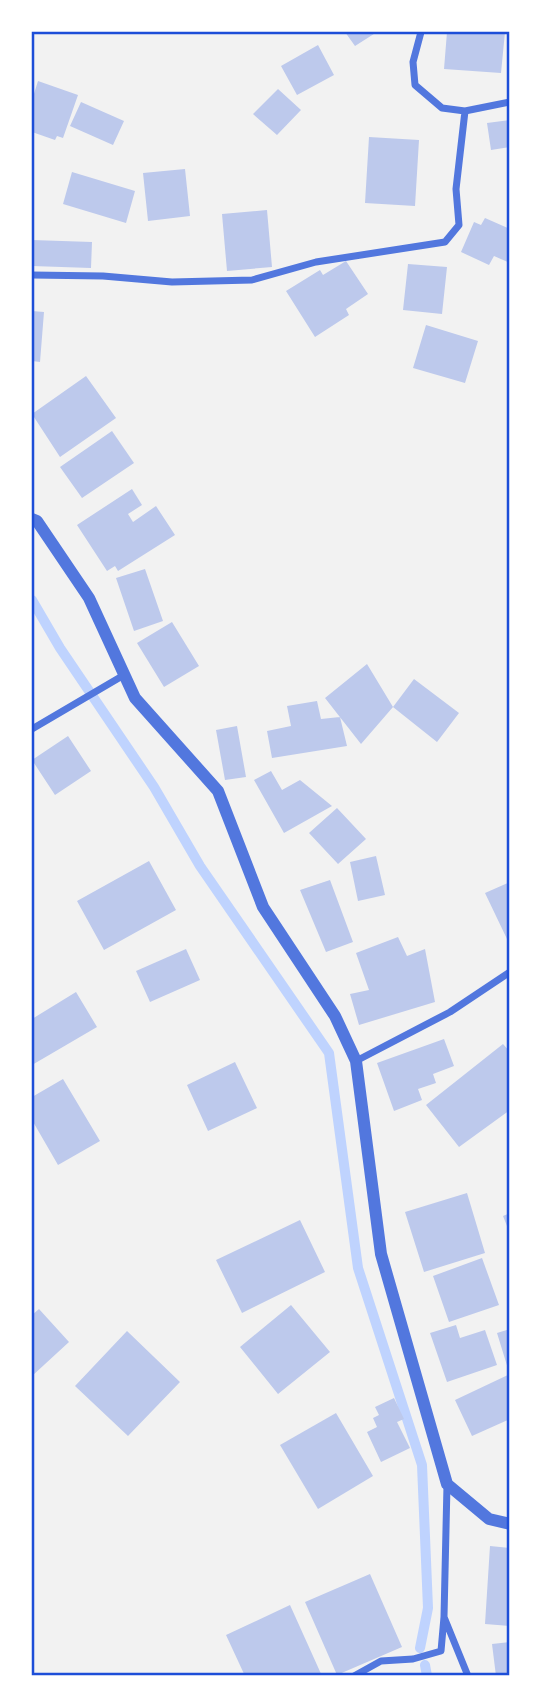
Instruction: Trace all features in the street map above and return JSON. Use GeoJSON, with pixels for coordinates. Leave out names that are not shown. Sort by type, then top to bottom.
{"type":"FeatureCollection","features":[{"type":"Feature","properties":{"kind":"street"},"geometry":{"type":"LineString","coordinates":[[421,32],[413,62],[415,85],[442,108],[465,111],[509,102]]}},
{"type":"Feature","properties":{"kind":"street"},"geometry":{"type":"LineString","coordinates":[[32,275],[103,276],[172,282],[252,280],[316,262],[444,242],[459,225],[456,190],[465,111]]}},
{"type":"Feature","properties":{"kind":"street"},"geometry":{"type":"LineString","coordinates":[[32,519],[37,521],[89,598],[135,698],[218,791],[263,907],[335,1016],[356,1061],[381,1254],[447,1484],[441,1651],[413,1659],[381,1661],[354,1675]]}},
{"type":"Feature","properties":{"kind":"street"},"geometry":{"type":"LineString","coordinates":[[32,729],[124,675]]}},
{"type":"Feature","properties":{"kind":"street"},"geometry":{"type":"LineString","coordinates":[[356,1061],[450,1012],[509,972]]}},
{"type":"Feature","properties":{"kind":"street"},"geometry":{"type":"LineString","coordinates":[[447,1484],[489,1519],[509,1524]]}},
{"type":"Feature","properties":{"kind":"street"},"geometry":{"type":"LineString","coordinates":[[444,1617],[468,1675]]}},
{"type":"Feature","properties":{"kind":"building"},"geometry":{"type":"Polygon","coordinates":[[[345,32],[377,32],[355,46],[345,32]]]}},
{"type":"Feature","properties":{"kind":"building"},"geometry":{"type":"Polygon","coordinates":[[[447,32],[505,32],[501,73],[444,69],[447,32]]]}},
{"type":"Feature","properties":{"kind":"building"},"geometry":{"type":"Polygon","coordinates":[[[318,45],[334,75],[297,95],[281,66],[318,45]]]}},
{"type":"Feature","properties":{"kind":"building"},"geometry":{"type":"Polygon","coordinates":[[[38,81],[78,95],[63,138],[57,136],[55,140],[32,132],[32,100],[38,81]]]}},
{"type":"Feature","properties":{"kind":"building"},"geometry":{"type":"Polygon","coordinates":[[[278,89],[301,110],[277,135],[253,114],[278,89]]]}},
{"type":"Feature","properties":{"kind":"building"},"geometry":{"type":"Polygon","coordinates":[[[81,102],[124,121],[113,145],[70,126],[81,102]]]}},
{"type":"Feature","properties":{"kind":"building"},"geometry":{"type":"Polygon","coordinates":[[[510,120],[510,147],[491,150],[487,123],[510,120]]]}},
{"type":"Feature","properties":{"kind":"building"},"geometry":{"type":"Polygon","coordinates":[[[369,137],[419,140],[415,206],[365,203],[369,137]]]}},
{"type":"Feature","properties":{"kind":"building"},"geometry":{"type":"Polygon","coordinates":[[[185,169],[190,216],[148,221],[143,173],[185,169]]]}},
{"type":"Feature","properties":{"kind":"building"},"geometry":{"type":"Polygon","coordinates":[[[72,172],[135,191],[126,223],[63,204],[72,172]]]}},
{"type":"Feature","properties":{"kind":"building"},"geometry":{"type":"Polygon","coordinates":[[[267,210],[272,267],[227,271],[222,214],[267,210]]]}},
{"type":"Feature","properties":{"kind":"building"},"geometry":{"type":"Polygon","coordinates":[[[485,218],[510,229],[510,263],[494,256],[489,265],[461,252],[474,222],[481,225],[485,218]]]}},
{"type":"Feature","properties":{"kind":"building"},"geometry":{"type":"Polygon","coordinates":[[[32,240],[92,242],[91,268],[32,266],[32,240]]]}},
{"type":"Feature","properties":{"kind":"building"},"geometry":{"type":"Polygon","coordinates":[[[346,261],[368,294],[346,309],[349,315],[315,337],[286,291],[320,270],[323,275],[346,261]]]}},
{"type":"Feature","properties":{"kind":"building"},"geometry":{"type":"Polygon","coordinates":[[[408,264],[447,267],[442,314],[403,310],[408,264]]]}},
{"type":"Feature","properties":{"kind":"building"},"geometry":{"type":"Polygon","coordinates":[[[32,311],[44,312],[40,362],[32,361],[32,311]]]}},
{"type":"Feature","properties":{"kind":"building"},"geometry":{"type":"Polygon","coordinates":[[[426,325],[478,341],[465,383],[413,368],[426,325]]]}},
{"type":"Feature","properties":{"kind":"building"},"geometry":{"type":"Polygon","coordinates":[[[86,376],[116,418],[60,457],[32,414],[86,376]]]}},
{"type":"Feature","properties":{"kind":"building"},"geometry":{"type":"Polygon","coordinates":[[[112,431],[134,463],[82,498],[60,467],[112,431]]]}},
{"type":"Feature","properties":{"kind":"building"},"geometry":{"type":"Polygon","coordinates":[[[132,489],[142,505],[128,514],[133,522],[156,506],[175,535],[118,571],[115,566],[107,571],[77,525],[132,489]]]}},
{"type":"Feature","properties":{"kind":"building"},"geometry":{"type":"Polygon","coordinates":[[[145,569],[163,621],[134,631],[116,578],[145,569]]]}},
{"type":"Feature","properties":{"kind":"building"},"geometry":{"type":"Polygon","coordinates":[[[172,622],[199,666],[164,687],[137,643],[172,622]]]}},
{"type":"Feature","properties":{"kind":"building"},"geometry":{"type":"Polygon","coordinates":[[[367,664],[393,707],[361,744],[325,698],[367,664]]]}},
{"type":"Feature","properties":{"kind":"building"},"geometry":{"type":"Polygon","coordinates":[[[414,679],[459,713],[437,742],[393,707],[414,679]]]}},
{"type":"Feature","properties":{"kind":"building"},"geometry":{"type":"Polygon","coordinates":[[[317,701],[321,719],[340,717],[347,746],[272,758],[267,731],[291,726],[287,706],[317,701]]]}},
{"type":"Feature","properties":{"kind":"building"},"geometry":{"type":"Polygon","coordinates":[[[237,726],[246,777],[225,780],[216,730],[237,726]]]}},
{"type":"Feature","properties":{"kind":"building"},"geometry":{"type":"Polygon","coordinates":[[[68,736],[91,771],[55,795],[32,760],[68,736]]]}},
{"type":"Feature","properties":{"kind":"building"},"geometry":{"type":"Polygon","coordinates":[[[271,771],[282,790],[300,780],[332,806],[284,833],[254,780],[271,771]]]}},
{"type":"Feature","properties":{"kind":"building"},"geometry":{"type":"Polygon","coordinates":[[[337,808],[366,839],[338,864],[309,833],[337,808]]]}},
{"type":"Feature","properties":{"kind":"building"},"geometry":{"type":"Polygon","coordinates":[[[376,856],[385,895],[358,901],[350,862],[376,856]]]}},
{"type":"Feature","properties":{"kind":"building"},"geometry":{"type":"Polygon","coordinates":[[[149,861],[176,910],[104,950],[77,901],[149,861]]]}},
{"type":"Feature","properties":{"kind":"building"},"geometry":{"type":"Polygon","coordinates":[[[330,880],[353,942],[326,952],[300,890],[330,880]]]}},
{"type":"Feature","properties":{"kind":"building"},"geometry":{"type":"Polygon","coordinates":[[[510,882],[510,938],[507,939],[485,893],[510,882]]]}},
{"type":"Feature","properties":{"kind":"building"},"geometry":{"type":"Polygon","coordinates":[[[398,937],[407,956],[425,949],[435,1002],[359,1025],[350,994],[369,990],[356,953],[398,937]]]}},
{"type":"Feature","properties":{"kind":"building"},"geometry":{"type":"Polygon","coordinates":[[[186,949],[200,980],[150,1002],[136,971],[186,949]]]}},
{"type":"Feature","properties":{"kind":"building"},"geometry":{"type":"Polygon","coordinates":[[[76,992],[97,1027],[32,1065],[32,1019],[76,992]]]}},
{"type":"Feature","properties":{"kind":"building"},"geometry":{"type":"Polygon","coordinates":[[[444,1039],[454,1066],[433,1074],[436,1083],[418,1089],[422,1100],[394,1111],[377,1063],[444,1039]]]}},
{"type":"Feature","properties":{"kind":"building"},"geometry":{"type":"Polygon","coordinates":[[[503,1044],[510,1052],[510,1110],[459,1147],[426,1105],[503,1044]]]}},
{"type":"Feature","properties":{"kind":"building"},"geometry":{"type":"Polygon","coordinates":[[[235,1062],[257,1108],[208,1131],[187,1085],[235,1062]]]}},
{"type":"Feature","properties":{"kind":"building"},"geometry":{"type":"Polygon","coordinates":[[[63,1079],[100,1141],[58,1165],[32,1120],[32,1097],[63,1079]]]}},
{"type":"Feature","properties":{"kind":"building"},"geometry":{"type":"Polygon","coordinates":[[[467,1193],[485,1253],[424,1272],[405,1212],[467,1193]]]}},
{"type":"Feature","properties":{"kind":"building"},"geometry":{"type":"Polygon","coordinates":[[[510,1213],[510,1231],[509,1231],[503,1216],[510,1213]]]}},
{"type":"Feature","properties":{"kind":"building"},"geometry":{"type":"Polygon","coordinates":[[[300,1220],[325,1272],[242,1313],[216,1260],[300,1220]]]}},
{"type":"Feature","properties":{"kind":"building"},"geometry":{"type":"Polygon","coordinates":[[[482,1258],[499,1305],[449,1322],[433,1276],[482,1258]]]}},
{"type":"Feature","properties":{"kind":"building"},"geometry":{"type":"Polygon","coordinates":[[[291,1305],[330,1352],[278,1394],[240,1347],[291,1305]]]}},
{"type":"Feature","properties":{"kind":"building"},"geometry":{"type":"Polygon","coordinates":[[[39,1309],[69,1342],[32,1376],[32,1315],[39,1309]]]}},
{"type":"Feature","properties":{"kind":"building"},"geometry":{"type":"Polygon","coordinates":[[[456,1325],[460,1338],[485,1330],[497,1365],[447,1382],[430,1333],[456,1325]]]}},
{"type":"Feature","properties":{"kind":"building"},"geometry":{"type":"Polygon","coordinates":[[[510,1329],[510,1371],[509,1372],[497,1333],[510,1329]]]}},
{"type":"Feature","properties":{"kind":"building"},"geometry":{"type":"Polygon","coordinates":[[[127,1331],[180,1382],[128,1436],[75,1386],[127,1331]]]}},
{"type":"Feature","properties":{"kind":"building"},"geometry":{"type":"Polygon","coordinates":[[[510,1374],[510,1419],[472,1436],[455,1400],[510,1374]]]}},
{"type":"Feature","properties":{"kind":"building"},"geometry":{"type":"Polygon","coordinates":[[[394,1398],[404,1419],[397,1422],[410,1448],[381,1462],[367,1432],[377,1427],[373,1418],[379,1415],[375,1407],[394,1398]]]}},
{"type":"Feature","properties":{"kind":"building"},"geometry":{"type":"Polygon","coordinates":[[[336,1413],[373,1476],[318,1509],[280,1445],[336,1413]]]}},
{"type":"Feature","properties":{"kind":"building"},"geometry":{"type":"Polygon","coordinates":[[[490,1546],[510,1548],[510,1626],[485,1624],[490,1546]]]}},
{"type":"Feature","properties":{"kind":"building"},"geometry":{"type":"Polygon","coordinates":[[[370,1574],[402,1647],[337,1675],[305,1602],[370,1574]]]}},
{"type":"Feature","properties":{"kind":"building"},"geometry":{"type":"Polygon","coordinates":[[[290,1605],[322,1676],[245,1676],[226,1635],[290,1605]]]}},
{"type":"Feature","properties":{"kind":"building"},"geometry":{"type":"Polygon","coordinates":[[[510,1642],[510,1676],[496,1676],[492,1644],[510,1642]]]}},
{"type":"Feature","properties":{"kind":"waterway"},"geometry":{"type":"LineString","coordinates":[[32,600],[60,648],[154,787],[200,866],[329,1053],[358,1268],[422,1465],[428,1608],[420,1648]]}},
{"type":"Feature","properties":{"kind":"waterway"},"geometry":{"type":"LineString","coordinates":[[425,1665],[427,1676]]}}]}
